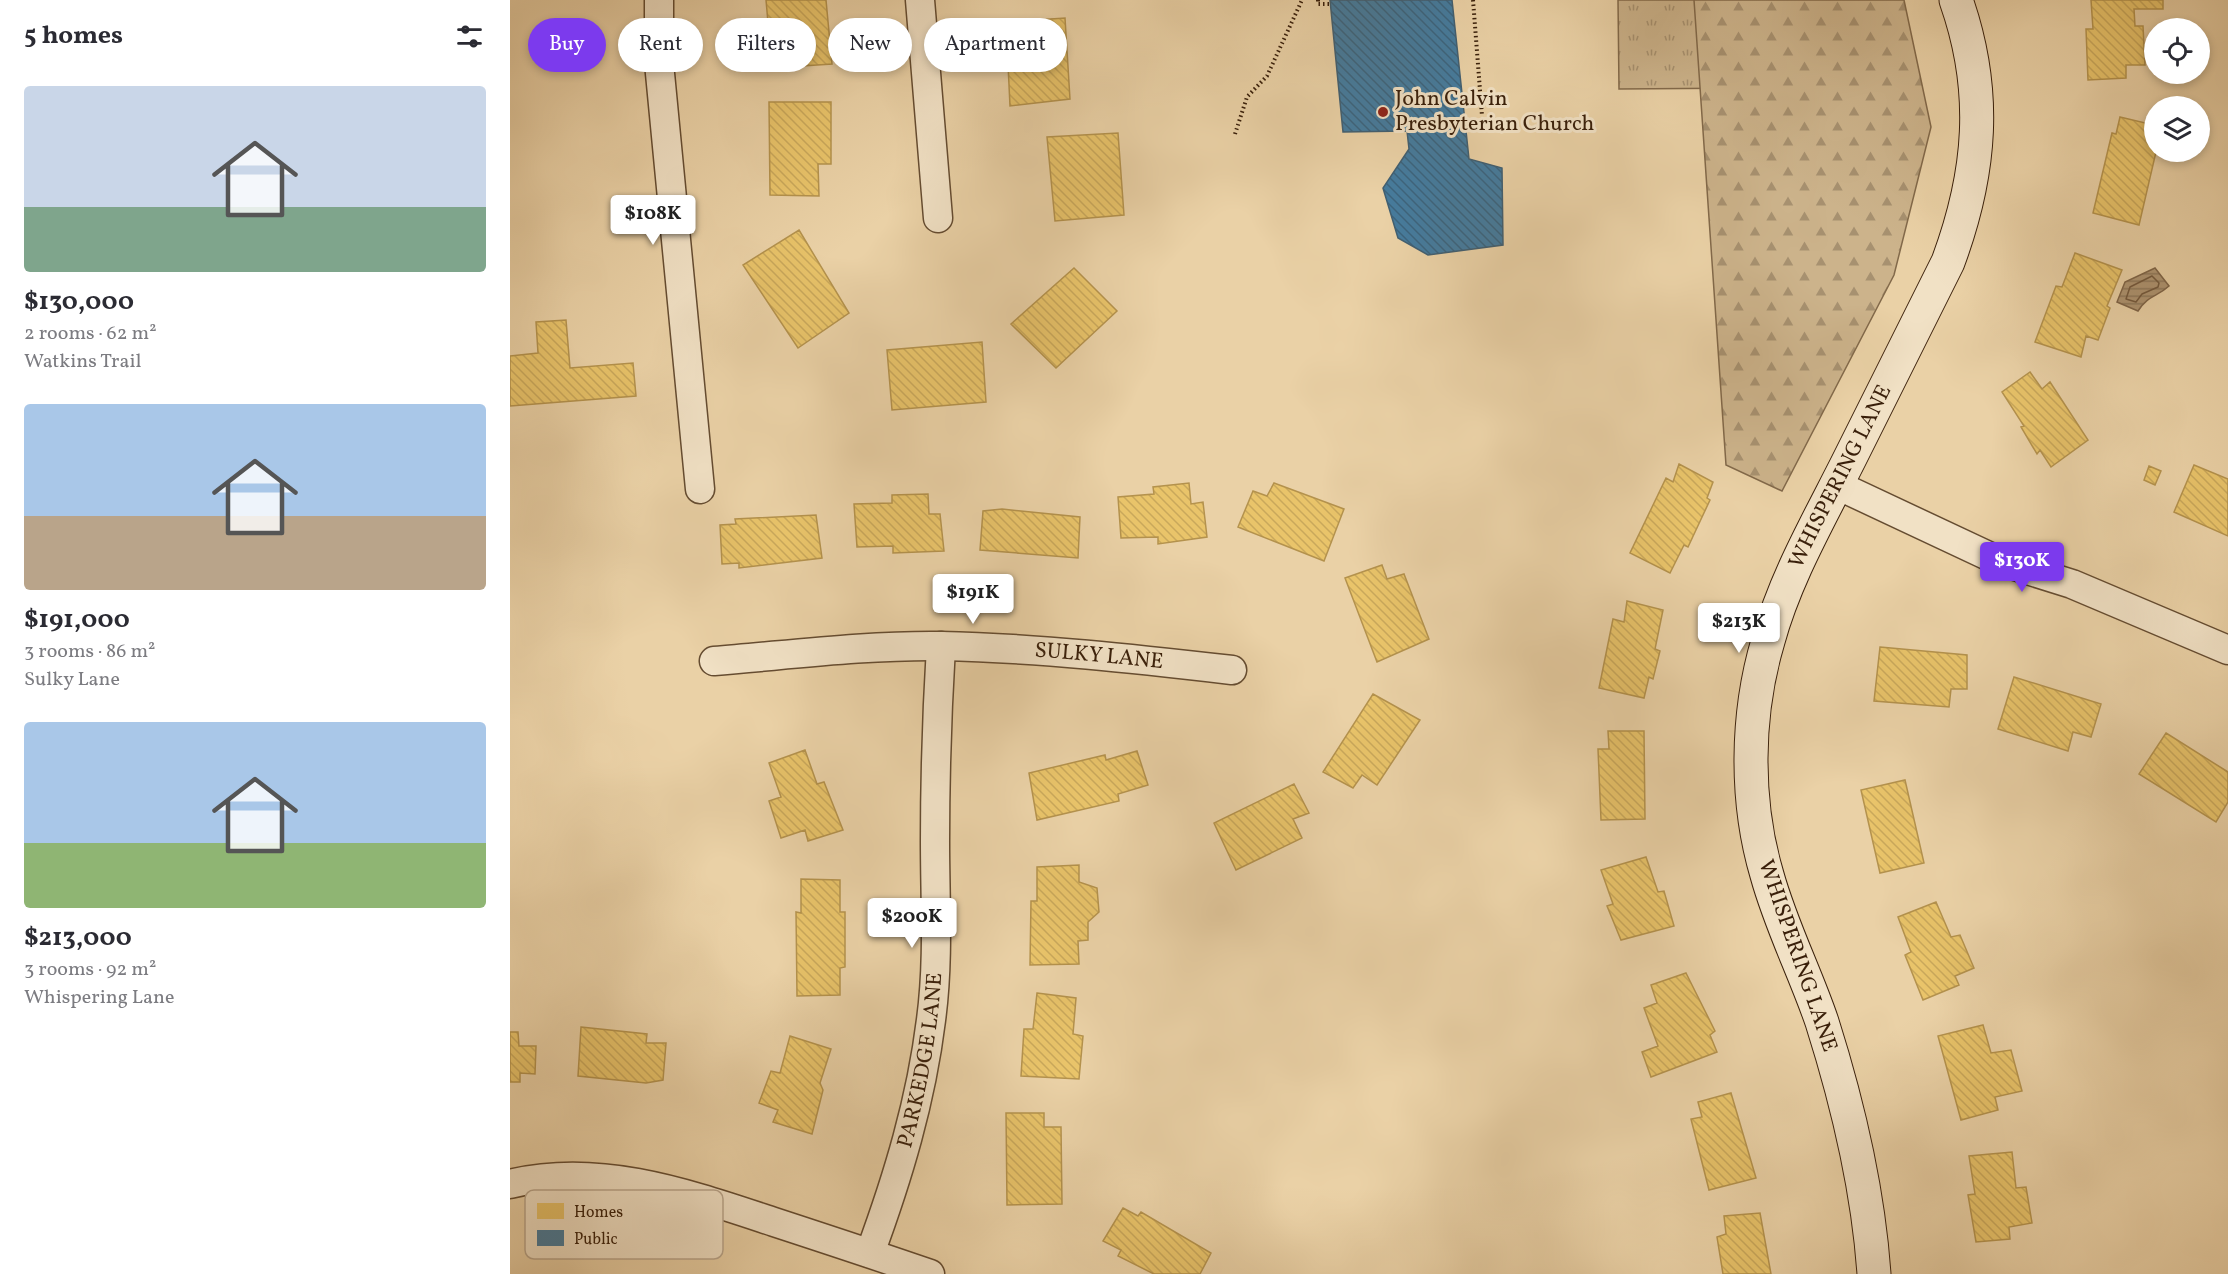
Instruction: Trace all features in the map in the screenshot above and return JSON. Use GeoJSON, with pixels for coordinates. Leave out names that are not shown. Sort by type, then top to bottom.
{"type":"FeatureCollection","features":[{"type":"Feature","properties":{"kind":"street"},"geometry":{"type":"LineString","coordinates":[[659,0],[659,63],[700,489]]}},
{"type":"Feature","properties":{"kind":"street"},"geometry":{"type":"LineString","coordinates":[[920,0],[938,218]]}},
{"type":"Feature","properties":{"kind":"street","name":"WHISPERING LANE"},"geometry":{"type":"LineString","coordinates":[[1874,1274],[1868,1208],[1852,1124],[1821,1020],[1766,874],[1755,819],[1752,758],[1755,697],[1768,640],[1790,581],[1948,262],[1965,217],[1975,165],[1978,113],[1973,58],[1956,0]]}},
{"type":"Feature","properties":{"kind":"street"},"geometry":{"type":"LineString","coordinates":[[1837,485],[1999,561],[2072,584],[2228,650]]}},
{"type":"Feature","properties":{"kind":"street","name":"SULKY LANE"},"geometry":{"type":"LineString","coordinates":[[714,661],[868,648],[941,646],[1118,657],[1232,670]]}},
{"type":"Feature","properties":{"kind":"street","name":"PARKEDGE LANE"},"geometry":{"type":"LineString","coordinates":[[870,1253],[898,1178],[919,1100],[932,1019],[936,959],[934,745],[941,646]]}},
{"type":"Feature","properties":{"kind":"street"},"geometry":{"type":"LineString","coordinates":[[510,1184],[572,1177],[624,1180],[675,1190]]}},
{"type":"Feature","properties":{"kind":"street"},"geometry":{"type":"LineString","coordinates":[[723,1205],[930,1274]]}},
{"type":"Feature","properties":{"kind":"path"},"geometry":{"type":"LineString","coordinates":[[1235,134],[1247,97],[1266,76],[1302,0]]}},
{"type":"Feature","properties":{"kind":"path"},"geometry":{"type":"LineString","coordinates":[[1318,0],[1318,4],[1331,4]]}},
{"type":"Feature","properties":{"kind":"path"},"geometry":{"type":"LineString","coordinates":[[1473,0],[1482,116]]}},
{"type":"Feature","properties":{"kind":"green space"},"geometry":{"type":"Polygon","coordinates":[[[1618,0],[1751,0],[1752,88],[1619,89],[1618,0]]]}},
{"type":"Feature","properties":{"kind":"green space"},"geometry":{"type":"Polygon","coordinates":[[[1694,0],[1904,0],[1931,127],[1894,275],[1782,491],[1726,465],[1694,0]]]}},
{"type":"Feature","properties":{"kind":"water"},"geometry":{"type":"Polygon","coordinates":[[[2155,268],[2169,286],[2165,290],[2145,302],[2138,311],[2117,302],[2125,282],[2155,268]]]}},
{"type":"Feature","properties":{"kind":"building: Homes"},"geometry":{"type":"Polygon","coordinates":[[[766,0],[826,0],[828,64],[816,65],[816,18],[768,18],[766,0]]]}},
{"type":"Feature","properties":{"kind":"building: Homes"},"geometry":{"type":"Polygon","coordinates":[[[2091,0],[2163,0],[2163,9],[2134,9],[2135,26],[2143,26],[2144,65],[2126,65],[2126,78],[2088,80],[2086,29],[2093,29],[2091,0]]]}},
{"type":"Feature","properties":{"kind":"building: Homes"},"geometry":{"type":"Polygon","coordinates":[[[1067,50],[1070,99],[1010,106],[1008,72],[1067,72],[1067,50]]]}},
{"type":"Feature","properties":{"kind":"building: Homes"},"geometry":{"type":"Polygon","coordinates":[[[769,102],[831,102],[831,164],[818,164],[819,196],[770,195],[769,102]]]}},
{"type":"Feature","properties":{"kind":"building: Homes"},"geometry":{"type":"Polygon","coordinates":[[[2120,117],[2144,123],[2144,162],[2154,162],[2139,225],[2093,213],[2112,133],[2116,134],[2120,117]]]}},
{"type":"Feature","properties":{"kind":"building: Homes"},"geometry":{"type":"Polygon","coordinates":[[[1118,133],[1124,215],[1055,221],[1047,137],[1118,133]]]}},
{"type":"Feature","properties":{"kind":"building: Homes"},"geometry":{"type":"Polygon","coordinates":[[[799,230],[849,313],[798,348],[743,265],[799,230]]]}},
{"type":"Feature","properties":{"kind":"building: Homes"},"geometry":{"type":"Polygon","coordinates":[[[2075,253],[2122,270],[2107,306],[2110,308],[2098,340],[2086,336],[2081,357],[2035,342],[2056,286],[2062,287],[2075,253]]]}},
{"type":"Feature","properties":{"kind":"building: Homes"},"geometry":{"type":"Polygon","coordinates":[[[1074,268],[1117,311],[1056,368],[1011,324],[1074,268]]]}},
{"type":"Feature","properties":{"kind":"building: Homes"},"geometry":{"type":"Polygon","coordinates":[[[566,320],[570,368],[633,363],[636,396],[510,406],[510,356],[538,353],[536,322],[566,320]]]}},
{"type":"Feature","properties":{"kind":"building: Homes"},"geometry":{"type":"Polygon","coordinates":[[[982,342],[986,402],[892,410],[887,350],[982,342]]]}},
{"type":"Feature","properties":{"kind":"building: Homes"},"geometry":{"type":"Polygon","coordinates":[[[2030,372],[2042,389],[2050,382],[2088,440],[2051,467],[2040,450],[2037,454],[2021,427],[2024,426],[2002,392],[2030,372]]]}},
{"type":"Feature","properties":{"kind":"building: Homes"},"geometry":{"type":"Polygon","coordinates":[[[1679,464],[1713,482],[1707,498],[1710,500],[1688,547],[1684,545],[1670,573],[1630,553],[1666,478],[1673,482],[1679,464]]]}},
{"type":"Feature","properties":{"kind":"building: Homes"},"geometry":{"type":"Polygon","coordinates":[[[2194,465],[2228,479],[2228,536],[2174,512],[2194,465]]]}},
{"type":"Feature","properties":{"kind":"building: Homes"},"geometry":{"type":"Polygon","coordinates":[[[2149,466],[2161,471],[2155,485],[2144,480],[2149,466]]]}},
{"type":"Feature","properties":{"kind":"building: Homes"},"geometry":{"type":"Polygon","coordinates":[[[1189,483],[1191,504],[1203,502],[1207,537],[1158,544],[1158,537],[1121,538],[1118,497],[1154,494],[1153,487],[1189,483]]]}},
{"type":"Feature","properties":{"kind":"building: Homes"},"geometry":{"type":"Polygon","coordinates":[[[1274,483],[1344,509],[1324,561],[1238,527],[1253,491],[1267,496],[1274,483]]]}},
{"type":"Feature","properties":{"kind":"building: Homes"},"geometry":{"type":"Polygon","coordinates":[[[928,494],[929,514],[940,514],[944,551],[893,553],[893,546],[857,547],[854,504],[892,503],[892,495],[928,494]]]}},
{"type":"Feature","properties":{"kind":"building: Homes"},"geometry":{"type":"Polygon","coordinates":[[[1002,509],[1080,517],[1078,558],[980,550],[983,511],[1002,509]]]}},
{"type":"Feature","properties":{"kind":"building: Homes"},"geometry":{"type":"Polygon","coordinates":[[[816,515],[822,558],[739,568],[739,563],[722,564],[720,525],[736,524],[735,519],[816,515]]]}},
{"type":"Feature","properties":{"kind":"building: Homes"},"geometry":{"type":"Polygon","coordinates":[[[1382,565],[1387,579],[1404,574],[1429,639],[1377,662],[1345,578],[1382,565]]]}},
{"type":"Feature","properties":{"kind":"building: Homes"},"geometry":{"type":"Polygon","coordinates":[[[1627,601],[1663,610],[1655,649],[1660,651],[1653,679],[1649,677],[1644,698],[1599,688],[1613,619],[1624,622],[1627,601]]]}},
{"type":"Feature","properties":{"kind":"building: Homes"},"geometry":{"type":"Polygon","coordinates":[[[1880,647],[1967,655],[1967,689],[1951,689],[1949,707],[1874,701],[1880,647]]]}},
{"type":"Feature","properties":{"kind":"building: Homes"},"geometry":{"type":"Polygon","coordinates":[[[2014,677],[2101,704],[2091,737],[2073,732],[2068,751],[1998,729],[2014,677]]]}},
{"type":"Feature","properties":{"kind":"building: Homes"},"geometry":{"type":"Polygon","coordinates":[[[1373,694],[1420,720],[1377,785],[1362,775],[1353,788],[1323,772],[1373,694]]]}},
{"type":"Feature","properties":{"kind":"building: Homes"},"geometry":{"type":"Polygon","coordinates":[[[1608,731],[1644,731],[1645,819],[1601,820],[1598,749],[1609,749],[1608,731]]]}},
{"type":"Feature","properties":{"kind":"building: Homes"},"geometry":{"type":"Polygon","coordinates":[[[2166,733],[2228,772],[2228,802],[2216,822],[2139,774],[2166,733]]]}},
{"type":"Feature","properties":{"kind":"building: Homes"},"geometry":{"type":"Polygon","coordinates":[[[805,750],[817,784],[824,782],[843,830],[808,841],[805,830],[781,838],[769,801],[781,797],[769,763],[805,750]]]}},
{"type":"Feature","properties":{"kind":"building: Homes"},"geometry":{"type":"Polygon","coordinates":[[[1137,751],[1148,785],[1118,794],[1119,801],[1037,820],[1029,773],[1105,755],[1106,760],[1137,751]]]}},
{"type":"Feature","properties":{"kind":"building: Homes"},"geometry":{"type":"Polygon","coordinates":[[[1905,780],[1924,863],[1880,873],[1861,790],[1905,780]]]}},
{"type":"Feature","properties":{"kind":"building: Homes"},"geometry":{"type":"Polygon","coordinates":[[[1294,784],[1309,813],[1293,819],[1302,838],[1236,870],[1214,823],[1294,784]]]}},
{"type":"Feature","properties":{"kind":"building: Homes"},"geometry":{"type":"Polygon","coordinates":[[[1646,857],[1658,892],[1664,891],[1674,926],[1621,940],[1607,906],[1613,904],[1601,870],[1646,857]]]}},
{"type":"Feature","properties":{"kind":"building: Homes"},"geometry":{"type":"Polygon","coordinates":[[[1079,865],[1079,882],[1097,888],[1099,912],[1088,922],[1088,940],[1078,941],[1079,964],[1030,965],[1031,901],[1037,901],[1037,867],[1079,865]]]}},
{"type":"Feature","properties":{"kind":"building: Homes"},"geometry":{"type":"Polygon","coordinates":[[[801,879],[840,880],[840,912],[845,912],[845,967],[840,968],[840,995],[797,996],[796,912],[801,913],[801,879]]]}},
{"type":"Feature","properties":{"kind":"building: Homes"},"geometry":{"type":"Polygon","coordinates":[[[1936,902],[1951,937],[1960,935],[1974,968],[1955,976],[1959,985],[1923,1000],[1905,955],[1911,952],[1898,917],[1936,902]]]}},
{"type":"Feature","properties":{"kind":"building: Homes"},"geometry":{"type":"Polygon","coordinates":[[[1686,973],[1715,1031],[1710,1035],[1717,1052],[1651,1077],[1642,1052],[1658,1046],[1644,1008],[1657,1003],[1651,985],[1686,973]]]}},
{"type":"Feature","properties":{"kind":"building: Homes"},"geometry":{"type":"Polygon","coordinates":[[[1037,993],[1076,998],[1073,1034],[1083,1036],[1079,1079],[1021,1076],[1024,1029],[1033,1029],[1037,993]]]}},
{"type":"Feature","properties":{"kind":"building: Homes"},"geometry":{"type":"Polygon","coordinates":[[[1983,1025],[1991,1053],[2011,1050],[2022,1091],[1995,1097],[1998,1110],[1961,1120],[1938,1036],[1983,1025]]]}},
{"type":"Feature","properties":{"kind":"building: Homes"},"geometry":{"type":"Polygon","coordinates":[[[581,1027],[647,1034],[646,1043],[666,1043],[663,1080],[646,1083],[578,1076],[581,1027]]]}},
{"type":"Feature","properties":{"kind":"building: Homes"},"geometry":{"type":"Polygon","coordinates":[[[510,1032],[518,1032],[519,1046],[536,1046],[535,1074],[520,1073],[520,1082],[510,1082],[510,1032]]]}},
{"type":"Feature","properties":{"kind":"building: Homes"},"geometry":{"type":"Polygon","coordinates":[[[790,1036],[831,1049],[820,1083],[823,1090],[812,1134],[773,1122],[778,1110],[759,1103],[771,1071],[780,1073],[790,1036]]]}},
{"type":"Feature","properties":{"kind":"building: Homes"},"geometry":{"type":"Polygon","coordinates":[[[1731,1093],[1756,1178],[1709,1190],[1691,1119],[1702,1117],[1698,1102],[1731,1093]]]}},
{"type":"Feature","properties":{"kind":"building: Homes"},"geometry":{"type":"Polygon","coordinates":[[[1006,1113],[1044,1113],[1044,1127],[1061,1127],[1062,1204],[1007,1205],[1006,1113]]]}},
{"type":"Feature","properties":{"kind":"building: Homes"},"geometry":{"type":"Polygon","coordinates":[[[2012,1152],[2016,1188],[2026,1187],[2032,1223],[2009,1227],[2010,1239],[1976,1242],[1968,1195],[1975,1194],[1969,1156],[2012,1152]]]}},
{"type":"Feature","properties":{"kind":"building: Homes"},"geometry":{"type":"Polygon","coordinates":[[[1123,1208],[1138,1216],[1141,1212],[1211,1253],[1200,1274],[1154,1274],[1118,1256],[1121,1250],[1103,1241],[1123,1208]]]}},
{"type":"Feature","properties":{"kind":"building: Homes"},"geometry":{"type":"Polygon","coordinates":[[[1760,1213],[1771,1274],[1723,1274],[1717,1237],[1726,1234],[1724,1216],[1760,1213]]]}},
{"type":"Feature","properties":{"kind":"building: Public"},"geometry":{"type":"Polygon","coordinates":[[[1330,0],[1452,0],[1469,159],[1502,168],[1503,245],[1428,255],[1398,238],[1383,188],[1409,149],[1407,131],[1343,132],[1330,0]]]}},
{"type":"Feature","properties":{"kind":"place","name":"John Calvin Presbyterian Church"},"geometry":{"type":"Point","coordinates":[1383,112]}}]}
